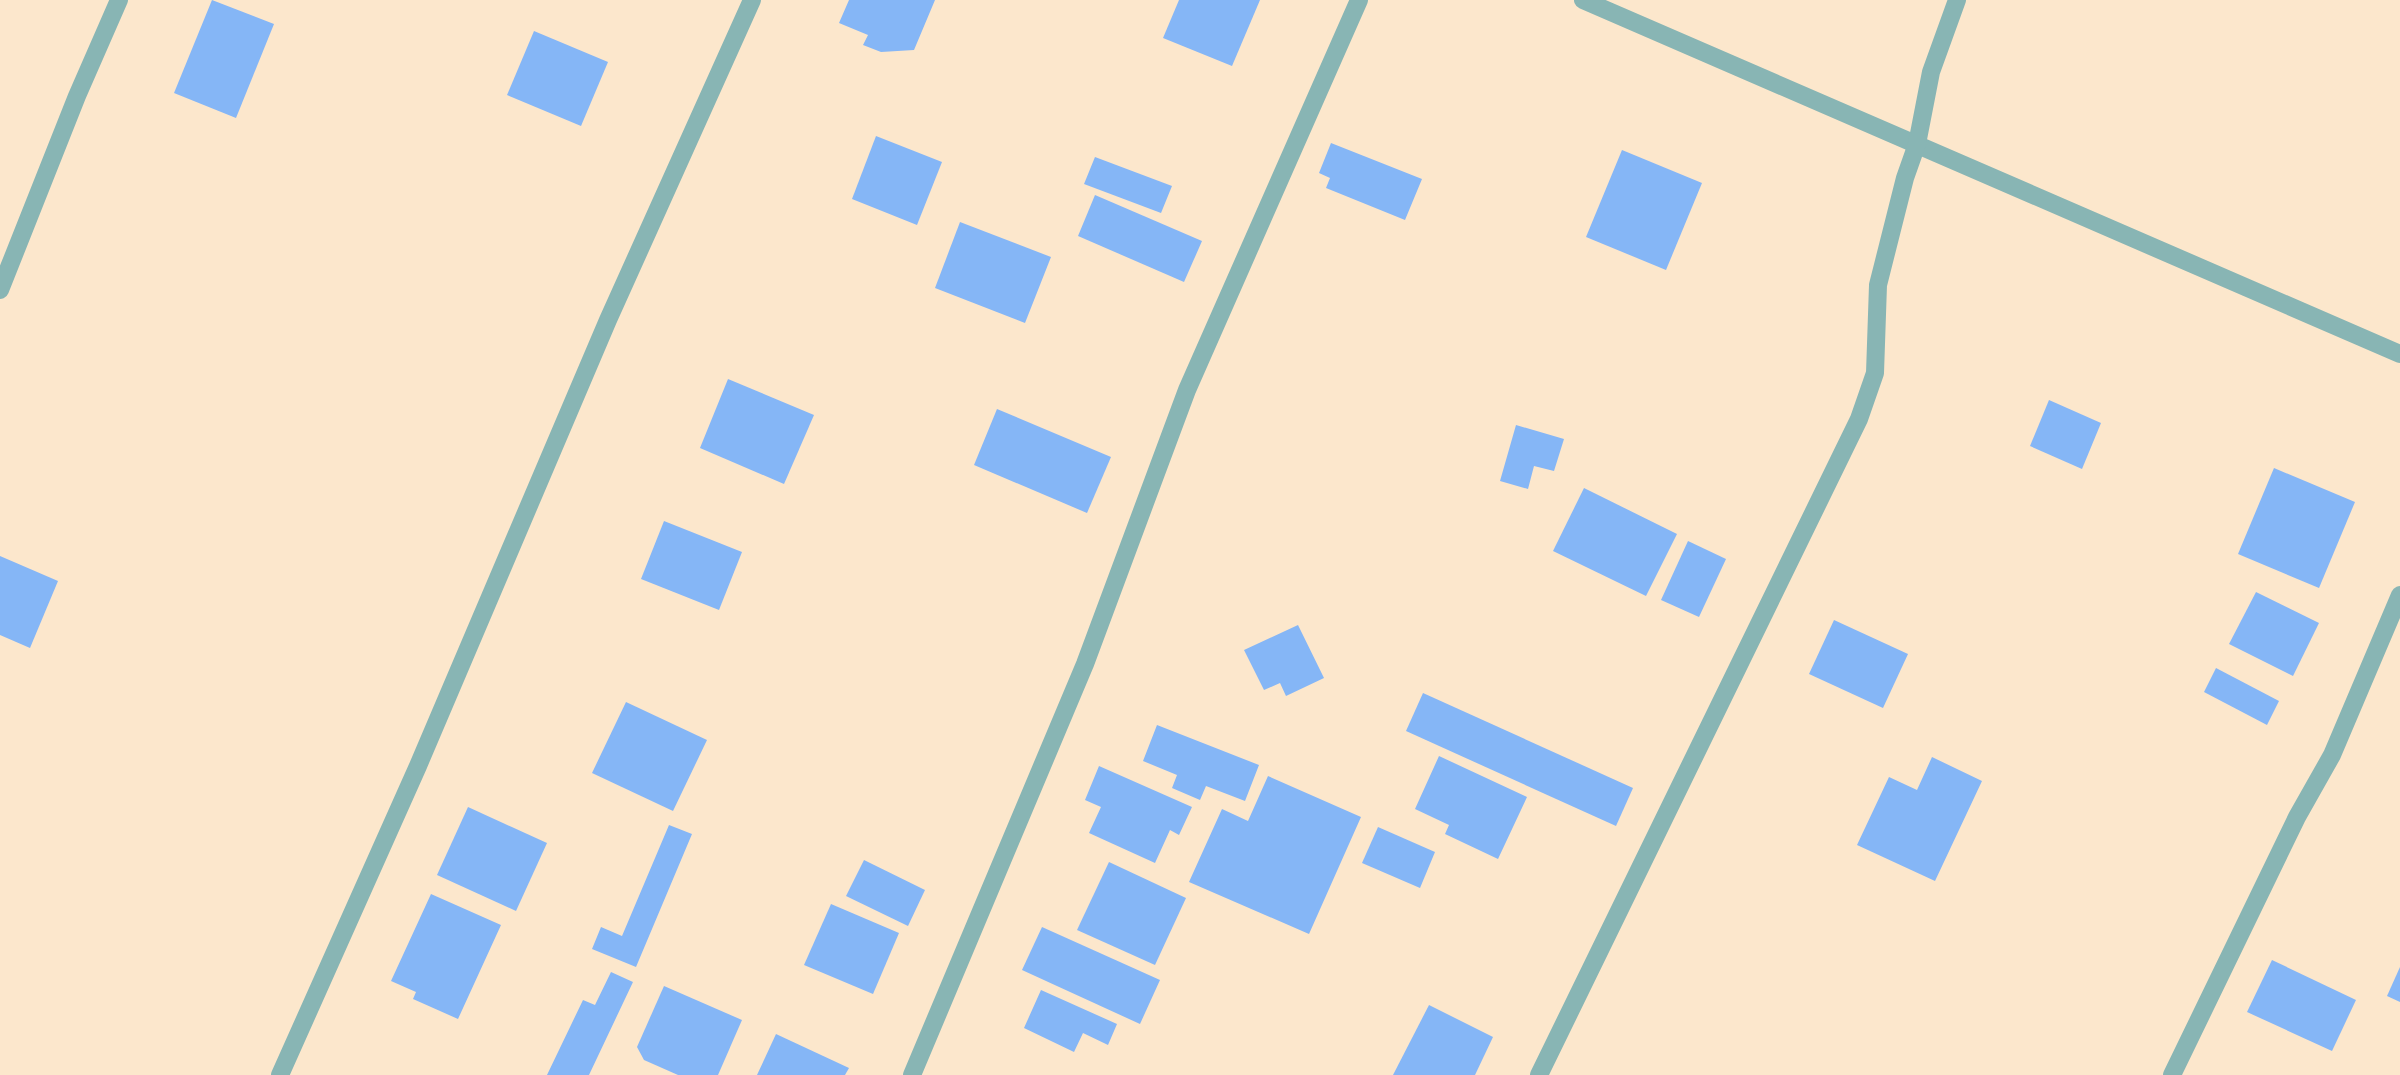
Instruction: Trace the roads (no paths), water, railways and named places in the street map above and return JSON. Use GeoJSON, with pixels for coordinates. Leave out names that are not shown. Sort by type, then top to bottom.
{"type":"FeatureCollection","features":[{"type":"Feature","properties":{"kind":"street"},"geometry":{"type":"LineString","coordinates":[[0,290],[77,96],[119,0]]}},
{"type":"Feature","properties":{"kind":"street"},"geometry":{"type":"LineString","coordinates":[[280,1075],[418,766],[608,320],[752,0]]}},
{"type":"Feature","properties":{"kind":"street"},"geometry":{"type":"LineString","coordinates":[[912,1075],[1085,664],[1187,390],[1359,0]]}},
{"type":"Feature","properties":{"kind":"street"},"geometry":{"type":"LineString","coordinates":[[1583,0],[2400,354]]}},
{"type":"Feature","properties":{"kind":"street"},"geometry":{"type":"LineString","coordinates":[[1539,1075],[1859,419],[1875,373],[1878,285],[1905,178],[1917,144],[1931,72],[1957,0]]}},
{"type":"Feature","properties":{"kind":"street"},"geometry":{"type":"LineString","coordinates":[[2172,1075],[2297,817],[2331,755],[2400,595]]}}]}
